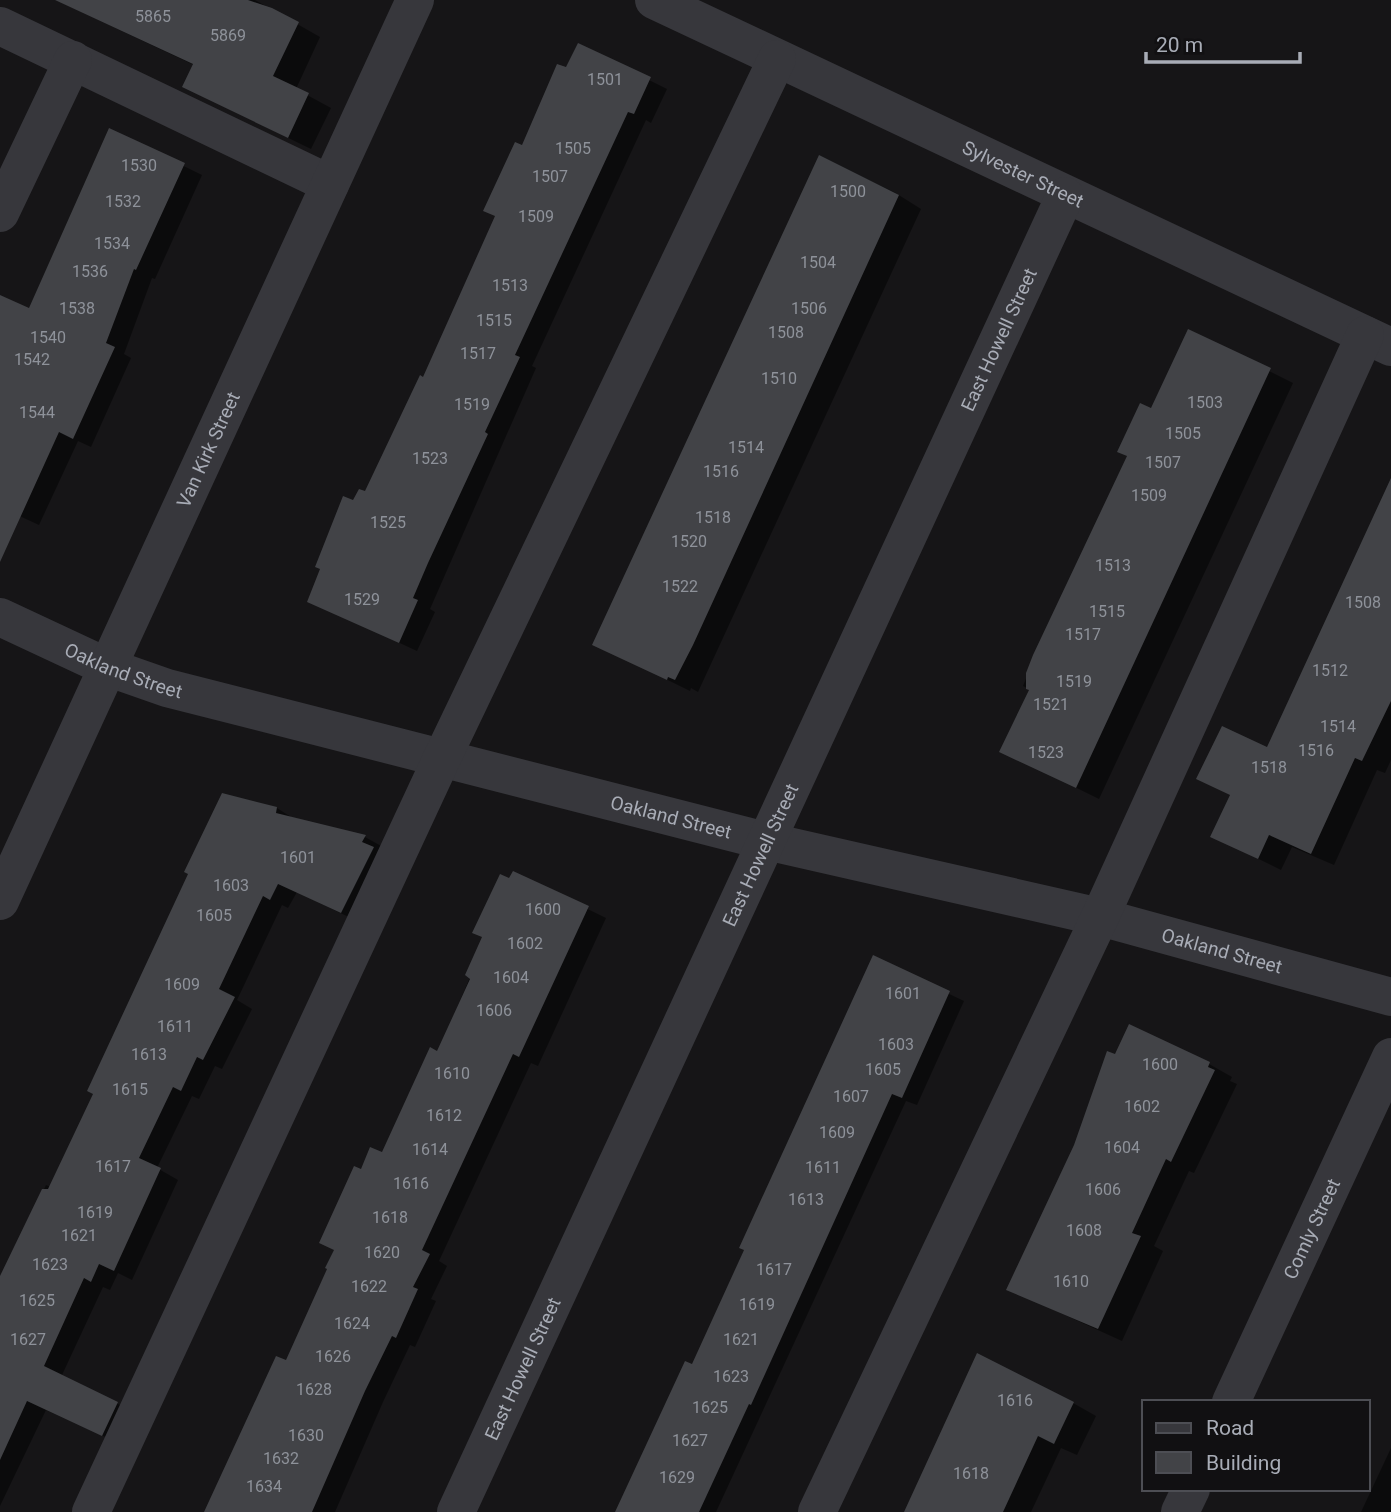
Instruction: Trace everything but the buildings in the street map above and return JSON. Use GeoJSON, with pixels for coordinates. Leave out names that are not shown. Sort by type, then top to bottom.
{"type":"FeatureCollection","features":[{"type":"Feature","properties":{"kind":"street","name":"Van Kirk Street"},"geometry":{"type":"LineString","coordinates":[[3,887],[415,0]]}},
{"type":"Feature","properties":{"kind":"street","name":"Sylvester Street"},"geometry":{"type":"LineString","coordinates":[[654,0],[1378,342]]}},
{"type":"Feature","properties":{"kind":"street"},"geometry":{"type":"LineString","coordinates":[[0,26],[330,184]]}},
{"type":"Feature","properties":{"kind":"street"},"geometry":{"type":"LineString","coordinates":[[91,1512],[442,758],[777,59]]}},
{"type":"Feature","properties":{"kind":"street"},"geometry":{"type":"LineString","coordinates":[[0,213],[73,60]]}},
{"type":"Feature","properties":{"kind":"street","name":"East Howell Street"},"geometry":{"type":"LineString","coordinates":[[456,1512],[1065,196]]}},
{"type":"Feature","properties":{"kind":"street"},"geometry":{"type":"LineString","coordinates":[[817,1512],[1378,342]]}},
{"type":"Feature","properties":{"kind":"street","name":"Oakland Street"},"geometry":{"type":"LineString","coordinates":[[0,617],[107,667],[167,688],[766,841],[1100,917],[1391,996]]}},
{"type":"Feature","properties":{"kind":"street","name":"Comly Street"},"geometry":{"type":"LineString","coordinates":[[1232,1400],[1391,1057]]}},
{"type":"Feature","properties":{"kind":"street"},"geometry":{"type":"LineString","coordinates":[[1180,1512],[1190,1491]]}}]}
